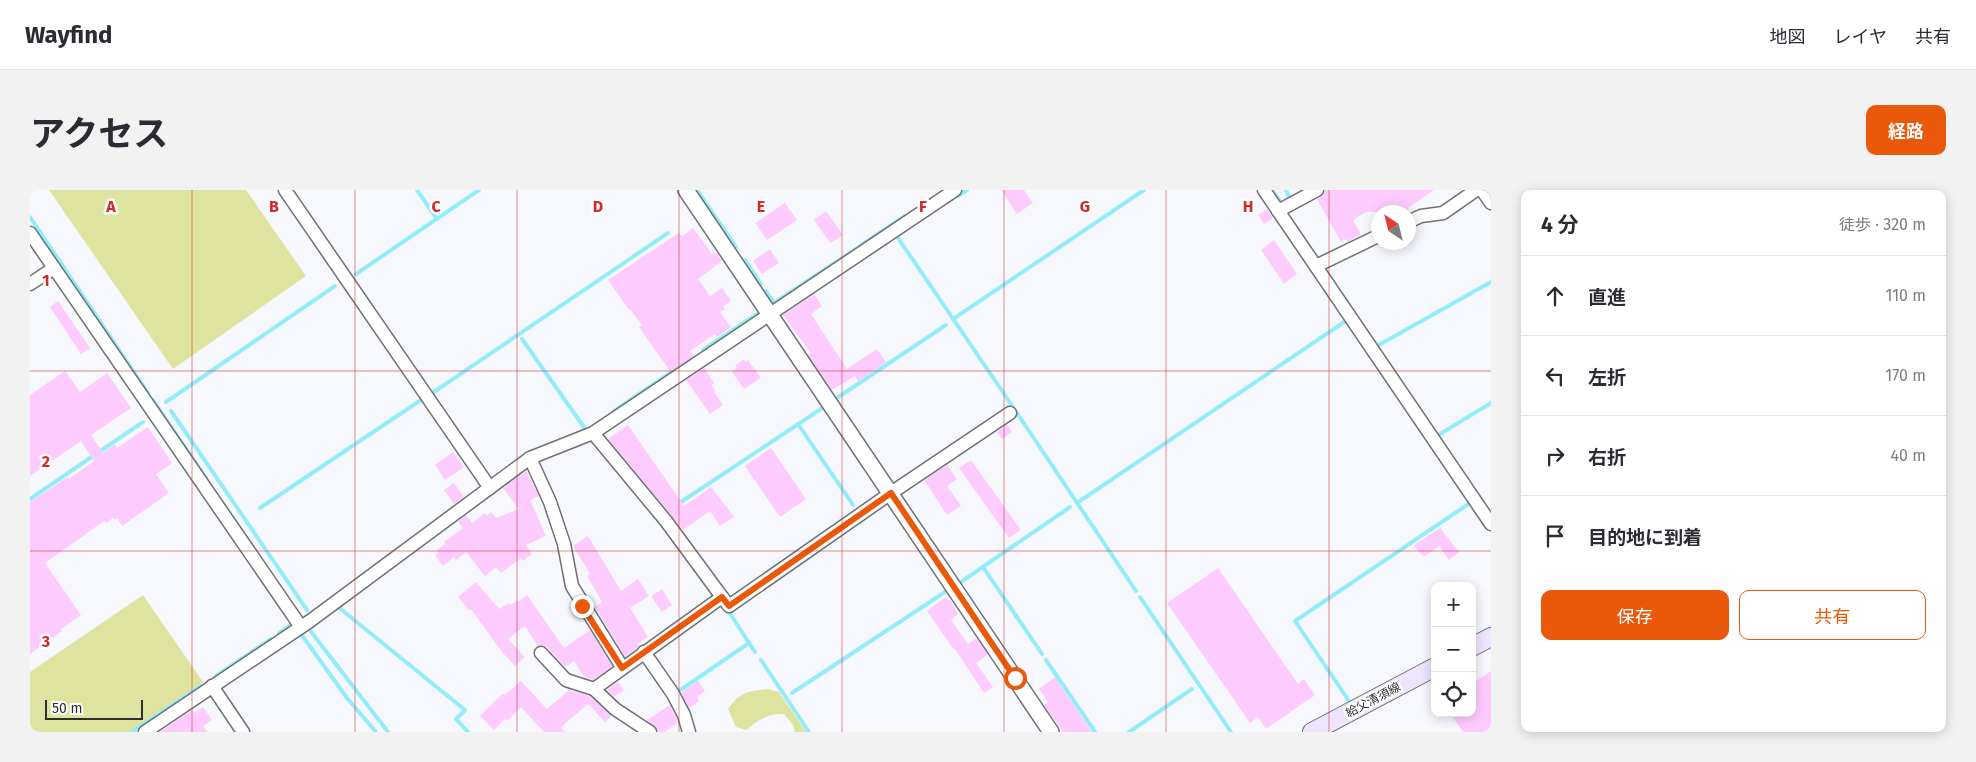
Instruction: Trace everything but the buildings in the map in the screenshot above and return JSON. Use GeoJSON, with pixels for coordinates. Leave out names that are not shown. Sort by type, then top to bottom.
{"type":"FeatureCollection","features":[{"type":"Feature","properties":{"kind":"main road"},"geometry":{"type":"LineString","coordinates":[[1476,645],[1491,638]]}},
{"type":"Feature","properties":{"kind":"main road","name":"給父清須線"},"geometry":{"type":"LineString","coordinates":[[1312,732],[1431,669]]}},
{"type":"Feature","properties":{"kind":"street"},"geometry":{"type":"LineString","coordinates":[[285,190],[490,488]]}},
{"type":"Feature","properties":{"kind":"street"},"geometry":{"type":"LineString","coordinates":[[686,190],[1051,732]]}},
{"type":"Feature","properties":{"kind":"street"},"geometry":{"type":"LineString","coordinates":[[145,732],[300,627],[426,537],[530,458],[593,434],[954,190]]}},
{"type":"Feature","properties":{"kind":"street"},"geometry":{"type":"LineString","coordinates":[[1264,190],[1491,524]]}},
{"type":"Feature","properties":{"kind":"street"},"geometry":{"type":"LineString","coordinates":[[1278,211],[1317,190]]}},
{"type":"Feature","properties":{"kind":"street"},"geometry":{"type":"LineString","coordinates":[[1416,218],[1444,213],[1476,190]]}},
{"type":"Feature","properties":{"kind":"street"},"geometry":{"type":"LineString","coordinates":[[1482,190],[1491,203]]}},
{"type":"Feature","properties":{"kind":"street"},"geometry":{"type":"LineString","coordinates":[[30,234],[300,627]]}},
{"type":"Feature","properties":{"kind":"street"},"geometry":{"type":"LineString","coordinates":[[1316,266],[1371,239]]}},
{"type":"Feature","properties":{"kind":"street"},"geometry":{"type":"LineString","coordinates":[[30,284],[54,268]]}},
{"type":"Feature","properties":{"kind":"street"},"geometry":{"type":"LineString","coordinates":[[593,434],[666,521],[729,606],[1010,413]]}},
{"type":"Feature","properties":{"kind":"street"},"geometry":{"type":"LineString","coordinates":[[530,458],[553,510],[564,544],[572,586],[622,668]]}},
{"type":"Feature","properties":{"kind":"street"},"geometry":{"type":"LineString","coordinates":[[594,689],[722,597]]}},
{"type":"Feature","properties":{"kind":"street"},"geometry":{"type":"LineString","coordinates":[[541,652],[566,680],[594,689],[615,709],[650,732]]}},
{"type":"Feature","properties":{"kind":"street"},"geometry":{"type":"LineString","coordinates":[[644,652],[673,694],[684,715],[689,732]]}},
{"type":"Feature","properties":{"kind":"street"},"geometry":{"type":"LineString","coordinates":[[212,686],[243,732]]}},
{"type":"Feature","properties":{"kind":"green space"},"geometry":{"type":"Polygon","coordinates":[[[49,190],[246,190],[306,276],[173,369],[49,190]]]}},
{"type":"Feature","properties":{"kind":"green space"},"geometry":{"type":"Polygon","coordinates":[[[143,595],[203,682],[130,732],[30,732],[30,672],[143,595]]]}},
{"type":"Feature","properties":{"kind":"green space"},"geometry":{"type":"Polygon","coordinates":[[[768,689],[779,692],[806,732],[795,732],[793,725],[784,714],[764,718],[746,730],[736,727],[728,709],[732,703],[745,693],[768,689]]]}},
{"type":"Feature","properties":{"kind":"waterway"},"geometry":{"type":"LineString","coordinates":[[417,190],[437,219]]}},
{"type":"Feature","properties":{"kind":"waterway"},"geometry":{"type":"LineString","coordinates":[[356,274],[479,190]]}},
{"type":"Feature","properties":{"kind":"waterway"},"geometry":{"type":"LineString","coordinates":[[697,190],[736,247]]}},
{"type":"Feature","properties":{"kind":"waterway"},"geometry":{"type":"LineString","coordinates":[[958,196],[967,190]]}},
{"type":"Feature","properties":{"kind":"waterway"},"geometry":{"type":"LineString","coordinates":[[953,319],[1144,190]]}},
{"type":"Feature","properties":{"kind":"waterway"},"geometry":{"type":"LineString","coordinates":[[1272,190],[1281,203]]}},
{"type":"Feature","properties":{"kind":"waterway"},"geometry":{"type":"LineString","coordinates":[[1286,190],[1290,200]]}},
{"type":"Feature","properties":{"kind":"waterway"},"geometry":{"type":"LineString","coordinates":[[860,246],[905,216]]}},
{"type":"Feature","properties":{"kind":"waterway"},"geometry":{"type":"LineString","coordinates":[[30,217],[148,393]]}},
{"type":"Feature","properties":{"kind":"waterway"},"geometry":{"type":"LineString","coordinates":[[431,394],[668,233]]}},
{"type":"Feature","properties":{"kind":"waterway"},"geometry":{"type":"LineString","coordinates":[[896,235],[1013,407]]}},
{"type":"Feature","properties":{"kind":"waterway"},"geometry":{"type":"LineString","coordinates":[[766,291],[774,303],[856,249]]}},
{"type":"Feature","properties":{"kind":"waterway"},"geometry":{"type":"LineString","coordinates":[[745,260],[761,284]]}},
{"type":"Feature","properties":{"kind":"waterway"},"geometry":{"type":"LineString","coordinates":[[1377,346],[1491,282]]}},
{"type":"Feature","properties":{"kind":"waterway"},"geometry":{"type":"LineString","coordinates":[[166,402],[335,286]]}},
{"type":"Feature","properties":{"kind":"waterway"},"geometry":{"type":"LineString","coordinates":[[703,350],[760,312]]}},
{"type":"Feature","properties":{"kind":"waterway"},"geometry":{"type":"LineString","coordinates":[[1077,503],[1347,320]]}},
{"type":"Feature","properties":{"kind":"waterway"},"geometry":{"type":"LineString","coordinates":[[837,398],[946,325]]}},
{"type":"Feature","properties":{"kind":"waterway"},"geometry":{"type":"LineString","coordinates":[[522,339],[586,430]]}},
{"type":"Feature","properties":{"kind":"waterway"},"geometry":{"type":"LineString","coordinates":[[614,411],[691,359]]}},
{"type":"Feature","properties":{"kind":"waterway"},"geometry":{"type":"LineString","coordinates":[[153,400],[206,478]]}},
{"type":"Feature","properties":{"kind":"waterway"},"geometry":{"type":"LineString","coordinates":[[260,508],[421,400]]}},
{"type":"Feature","properties":{"kind":"waterway"},"geometry":{"type":"LineString","coordinates":[[1440,434],[1491,403]]}},
{"type":"Feature","properties":{"kind":"waterway"},"geometry":{"type":"LineString","coordinates":[[678,504],[824,407]]}},
{"type":"Feature","properties":{"kind":"waterway"},"geometry":{"type":"LineString","coordinates":[[171,411],[307,610]]}},
{"type":"Feature","properties":{"kind":"waterway"},"geometry":{"type":"LineString","coordinates":[[1017,413],[1136,591]]}},
{"type":"Feature","properties":{"kind":"waterway"},"geometry":{"type":"LineString","coordinates":[[30,499],[143,422]]}},
{"type":"Feature","properties":{"kind":"waterway"},"geometry":{"type":"LineString","coordinates":[[798,424],[853,505]]}},
{"type":"Feature","properties":{"kind":"waterway"},"geometry":{"type":"LineString","coordinates":[[1351,704],[1295,621],[1470,503]]}},
{"type":"Feature","properties":{"kind":"waterway"},"geometry":{"type":"LineString","coordinates":[[961,582],[1070,507]]}},
{"type":"Feature","properties":{"kind":"waterway"},"geometry":{"type":"LineString","coordinates":[[983,567],[1042,654]]}},
{"type":"Feature","properties":{"kind":"waterway"},"geometry":{"type":"LineString","coordinates":[[792,693],[948,590]]}},
{"type":"Feature","properties":{"kind":"waterway"},"geometry":{"type":"LineString","coordinates":[[1140,597],[1231,732]]}},
{"type":"Feature","properties":{"kind":"waterway"},"geometry":{"type":"LineString","coordinates":[[337,606],[465,710],[456,719],[468,732]]}},
{"type":"Feature","properties":{"kind":"waterway"},"geometry":{"type":"LineString","coordinates":[[727,609],[755,652]]}},
{"type":"Feature","properties":{"kind":"waterway"},"geometry":{"type":"LineString","coordinates":[[279,633],[294,623]]}},
{"type":"Feature","properties":{"kind":"waterway"},"geometry":{"type":"LineString","coordinates":[[309,629],[388,732]]}},
{"type":"Feature","properties":{"kind":"waterway"},"geometry":{"type":"LineString","coordinates":[[301,634],[347,698],[376,732]]}},
{"type":"Feature","properties":{"kind":"waterway"},"geometry":{"type":"LineString","coordinates":[[216,676],[271,639]]}},
{"type":"Feature","properties":{"kind":"waterway"},"geometry":{"type":"LineString","coordinates":[[676,693],[749,643]]}},
{"type":"Feature","properties":{"kind":"waterway"},"geometry":{"type":"LineString","coordinates":[[761,660],[809,732]]}},
{"type":"Feature","properties":{"kind":"waterway"},"geometry":{"type":"LineString","coordinates":[[1046,660],[1095,732]]}},
{"type":"Feature","properties":{"kind":"waterway"},"geometry":{"type":"LineString","coordinates":[[132,732],[201,686]]}},
{"type":"Feature","properties":{"kind":"waterway"},"geometry":{"type":"LineString","coordinates":[[1129,732],[1192,689]]}},
{"type":"Feature","properties":{"kind":"route"},"geometry":{"type":"LineString","coordinates":[[582,606],[622,668],[722,597],[729,606],[891,493],[1015,678]]}}]}
